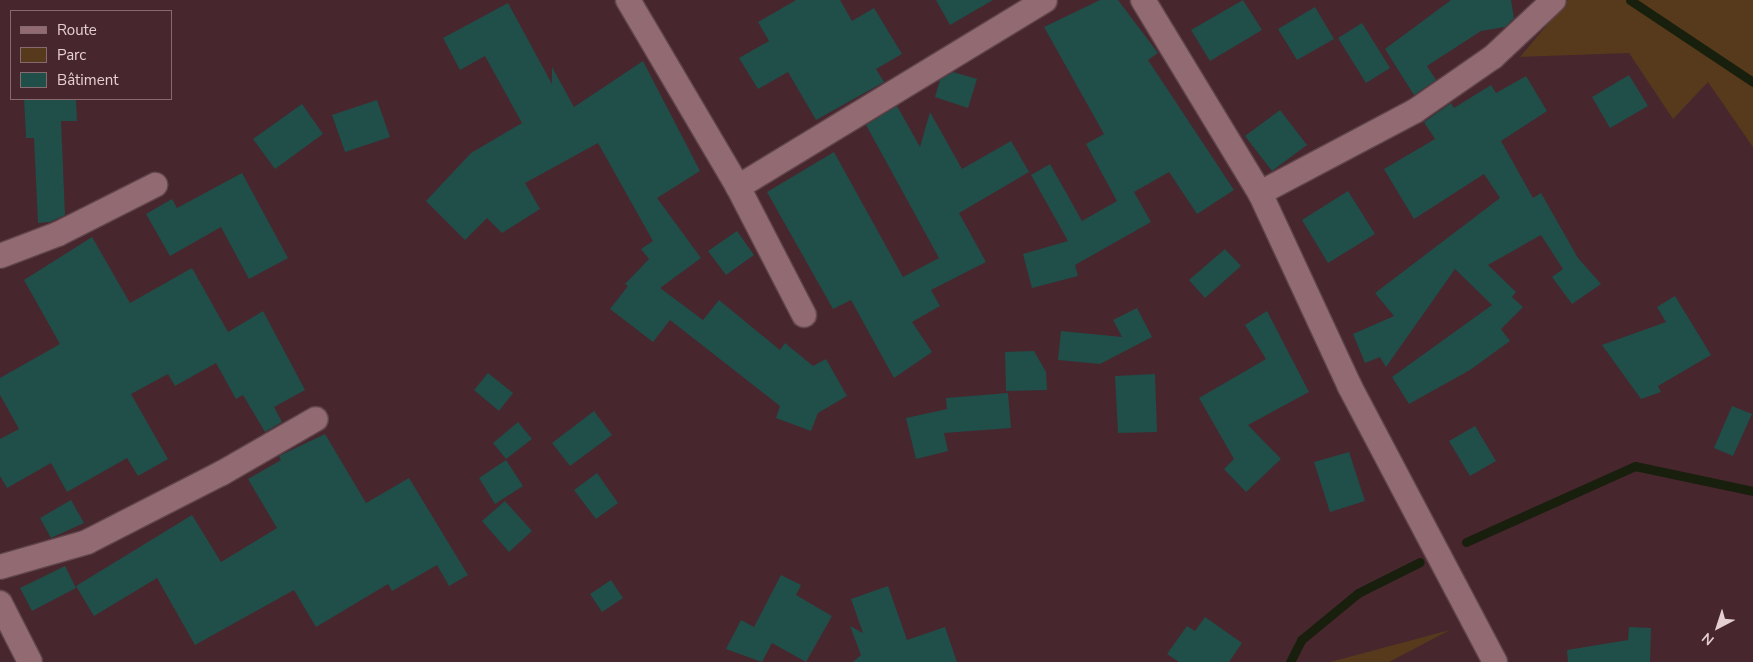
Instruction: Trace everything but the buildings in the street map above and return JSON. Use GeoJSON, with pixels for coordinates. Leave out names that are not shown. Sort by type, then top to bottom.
{"type":"FeatureCollection","features":[{"type":"Feature","properties":{"kind":"street"},"geometry":{"type":"LineString","coordinates":[[628,0],[738,187],[804,315]]}},
{"type":"Feature","properties":{"kind":"street"},"geometry":{"type":"LineString","coordinates":[[738,187],[1045,0]]}},
{"type":"Feature","properties":{"kind":"street"},"geometry":{"type":"LineString","coordinates":[[1143,0],[1260,193],[1350,387],[1495,662]]}},
{"type":"Feature","properties":{"kind":"street"},"geometry":{"type":"LineString","coordinates":[[1260,193],[1415,111],[1493,57],[1554,0]]}},
{"type":"Feature","properties":{"kind":"street"},"geometry":{"type":"LineString","coordinates":[[0,256],[58,234],[155,186]]}},
{"type":"Feature","properties":{"kind":"street"},"geometry":{"type":"LineString","coordinates":[[0,567],[87,542],[222,473],[316,419]]}},
{"type":"Feature","properties":{"kind":"street"},"geometry":{"type":"LineString","coordinates":[[0,603],[30,662]]}},
{"type":"Feature","properties":{"kind":"green space"},"geometry":{"type":"Polygon","coordinates":[[[1568,0],[1753,0],[1753,147],[1708,82],[1673,119],[1629,53],[1520,57],[1568,0]]]}},
{"type":"Feature","properties":{"kind":"green space"},"geometry":{"type":"Polygon","coordinates":[[[1450,630],[1389,662],[1330,662],[1450,630]]]}},
{"type":"Feature","properties":{"kind":"waterway"},"geometry":{"type":"LineString","coordinates":[[1630,0],[1753,82]]}},
{"type":"Feature","properties":{"kind":"waterway"},"geometry":{"type":"LineString","coordinates":[[1466,542],[1635,466],[1753,491]]}},
{"type":"Feature","properties":{"kind":"waterway"},"geometry":{"type":"LineString","coordinates":[[1290,662],[1301,640],[1358,593],[1420,562]]}}]}
